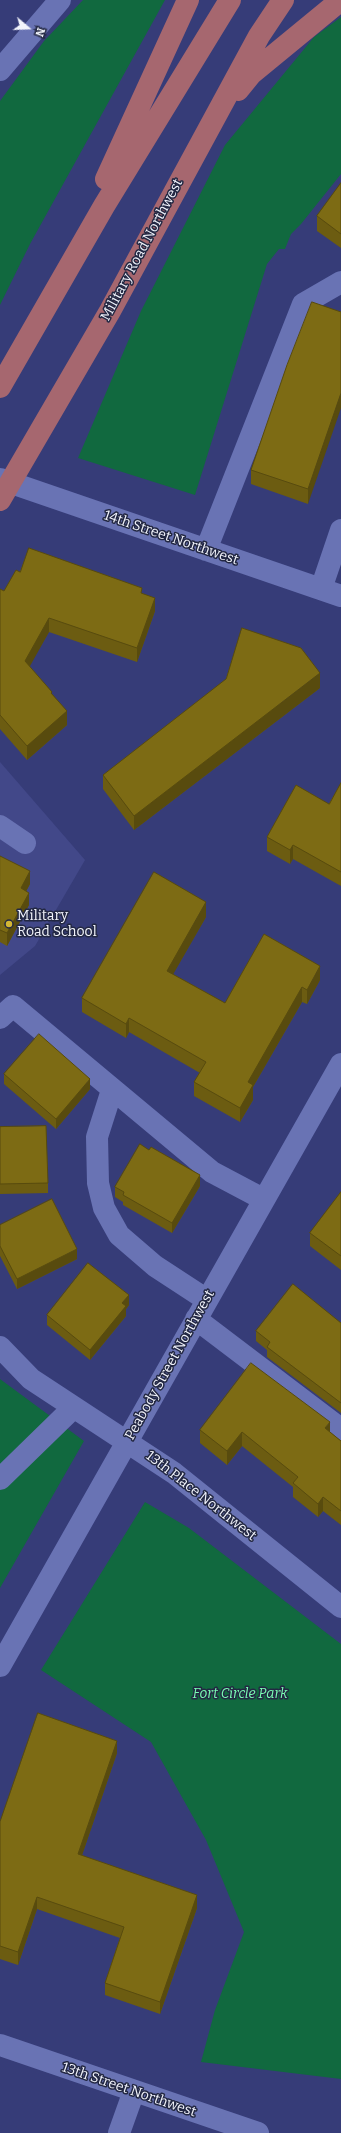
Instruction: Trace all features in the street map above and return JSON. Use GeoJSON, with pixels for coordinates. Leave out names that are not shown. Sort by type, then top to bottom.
{"type":"FeatureCollection","features":[{"type":"Feature","properties":{"kind":"main road"},"geometry":{"type":"LineString","coordinates":[[56,289],[188,0]]}},
{"type":"Feature","properties":{"kind":"main road"},"geometry":{"type":"LineString","coordinates":[[0,387],[108,199],[230,0]]}},
{"type":"Feature","properties":{"kind":"main road","name":"Military Road Northwest"},"geometry":{"type":"LineString","coordinates":[[4,487],[110,311],[211,122],[259,36],[283,0]]}},
{"type":"Feature","properties":{"kind":"main road"},"geometry":{"type":"LineString","coordinates":[[211,122],[252,74],[341,0]]}},
{"type":"Feature","properties":{"kind":"street"},"geometry":{"type":"LineString","coordinates":[[0,70],[60,0]]}},
{"type":"Feature","properties":{"kind":"street"},"geometry":{"type":"LineString","coordinates":[[206,550],[303,304],[341,282]]}},
{"type":"Feature","properties":{"kind":"street","name":"14th Street Northwest"},"geometry":{"type":"LineString","coordinates":[[4,487],[206,550],[341,596]]}},
{"type":"Feature","properties":{"kind":"street"},"geometry":{"type":"LineString","coordinates":[[320,589],[341,530]]}},
{"type":"Feature","properties":{"kind":"street"},"geometry":{"type":"LineString","coordinates":[[0,826],[25,843]]}},
{"type":"Feature","properties":{"kind":"street"},"geometry":{"type":"LineString","coordinates":[[7,1012],[112,1090],[212,1172],[263,1199]]}},
{"type":"Feature","properties":{"kind":"street","name":"Peabody Street Northwest"},"geometry":{"type":"LineString","coordinates":[[0,1666],[263,1199],[341,1064]]}},
{"type":"Feature","properties":{"kind":"street"},"geometry":{"type":"LineString","coordinates":[[112,1090],[97,1137],[98,1183],[104,1208],[119,1235],[155,1266],[207,1300]]}},
{"type":"Feature","properties":{"kind":"street"},"geometry":{"type":"LineString","coordinates":[[196,1319],[341,1429]]}},
{"type":"Feature","properties":{"kind":"street","name":"13th Place Northwest"},"geometry":{"type":"LineString","coordinates":[[0,1347],[31,1379],[174,1473],[341,1607]]}},
{"type":"Feature","properties":{"kind":"street"},"geometry":{"type":"LineString","coordinates":[[0,1479],[74,1408]]}},
{"type":"Feature","properties":{"kind":"street","name":"13th Street Northwest"},"geometry":{"type":"LineString","coordinates":[[0,2045],[258,2133]]}},
{"type":"Feature","properties":{"kind":"street"},"geometry":{"type":"LineString","coordinates":[[119,2133],[134,2091]]}},
{"type":"Feature","properties":{"kind":"shaded area"},"geometry":{"type":"Polygon","coordinates":[[[0,762],[85,860],[35,946],[0,975],[0,762]]]}},
{"type":"Feature","properties":{"kind":"green space"},"geometry":{"type":"Polygon","coordinates":[[[83,0],[165,0],[30,244],[0,305],[0,101],[44,41],[83,0]]]}},
{"type":"Feature","properties":{"kind":"green space"},"geometry":{"type":"Polygon","coordinates":[[[341,17],[341,174],[301,224],[291,234],[285,249],[279,249],[267,264],[195,495],[78,458],[141,311],[225,145],[314,37],[341,17]]]}},
{"type":"Feature","properties":{"kind":"green space"},"geometry":{"type":"Polygon","coordinates":[[[0,1379],[84,1441],[0,1588],[0,1379]]]}},
{"type":"Feature","properties":{"kind":"green space","name":"Fort Circle Park"},"geometry":{"type":"Polygon","coordinates":[[[145,1502],[189,1528],[341,1644],[341,2079],[201,2062],[215,2010],[244,1932],[206,1840],[151,1742],[41,1670],[145,1502]]]}},
{"type":"Feature","properties":{"kind":"building"},"geometry":{"type":"Polygon","coordinates":[[[341,183],[341,234],[317,216],[341,183]]]}},
{"type":"Feature","properties":{"kind":"building"},"geometry":{"type":"Polygon","coordinates":[[[312,302],[341,312],[341,393],[308,489],[251,470],[287,365],[312,302]]]}},
{"type":"Feature","properties":{"kind":"building"},"geometry":{"type":"Polygon","coordinates":[[[29,548],[142,588],[141,593],[155,598],[137,648],[49,618],[25,661],[67,711],[27,746],[0,715],[0,589],[4,591],[16,570],[20,572],[29,548]]]}},
{"type":"Feature","properties":{"kind":"building"},"geometry":{"type":"Polygon","coordinates":[[[242,628],[301,648],[320,673],[134,816],[103,775],[226,679],[242,628]]]}},
{"type":"Feature","properties":{"kind":"building"},"geometry":{"type":"Polygon","coordinates":[[[341,783],[341,872],[293,845],[290,850],[267,837],[296,785],[329,804],[341,783]]]}},
{"type":"Feature","properties":{"kind":"building","name":"Military Road School"},"geometry":{"type":"Polygon","coordinates":[[[0,856],[30,871],[21,888],[29,893],[7,933],[0,930],[0,856]]]}},
{"type":"Feature","properties":{"kind":"building"},"geometry":{"type":"Polygon","coordinates":[[[154,872],[206,902],[167,971],[225,1003],[264,934],[320,966],[307,990],[302,987],[248,1082],[253,1085],[240,1108],[194,1082],[206,1062],[129,1018],[126,1024],[82,998],[154,872]]]}},
{"type":"Feature","properties":{"kind":"building"},"geometry":{"type":"Polygon","coordinates":[[[39,1034],[90,1079],[56,1119],[4,1074],[39,1034]]]}},
{"type":"Feature","properties":{"kind":"building"},"geometry":{"type":"Polygon","coordinates":[[[46,1126],[48,1183],[0,1184],[0,1127],[46,1126]]]}},
{"type":"Feature","properties":{"kind":"building"},"geometry":{"type":"Polygon","coordinates":[[[140,1144],[149,1150],[151,1147],[200,1175],[172,1223],[123,1195],[124,1192],[115,1187],[140,1144]]]}},
{"type":"Feature","properties":{"kind":"building"},"geometry":{"type":"Polygon","coordinates":[[[341,1192],[341,1256],[310,1233],[341,1192]]]}},
{"type":"Feature","properties":{"kind":"building"},"geometry":{"type":"Polygon","coordinates":[[[52,1199],[77,1249],[17,1279],[0,1246],[0,1225],[52,1199]]]}},
{"type":"Feature","properties":{"kind":"building"},"geometry":{"type":"Polygon","coordinates":[[[88,1263],[129,1295],[122,1303],[126,1306],[90,1350],[47,1315],[88,1263]]]}},
{"type":"Feature","properties":{"kind":"building"},"geometry":{"type":"Polygon","coordinates":[[[293,1284],[341,1323],[341,1403],[267,1347],[270,1342],[256,1331],[293,1284]]]}},
{"type":"Feature","properties":{"kind":"building"},"geometry":{"type":"Polygon","coordinates":[[[251,1363],[330,1422],[325,1428],[341,1441],[341,1511],[323,1497],[318,1504],[293,1483],[298,1477],[242,1432],[227,1451],[200,1430],[251,1363]]]}},
{"type":"Feature","properties":{"kind":"building"},"geometry":{"type":"Polygon","coordinates":[[[38,1713],[117,1741],[78,1854],[197,1895],[160,2002],[105,1983],[124,1927],[37,1897],[18,1952],[0,1946],[0,1822],[38,1713]]]}},
{"type":"Feature","properties":{"kind":"place","name":"Military Road School"},"geometry":{"type":"Point","coordinates":[9,924]}}]}
